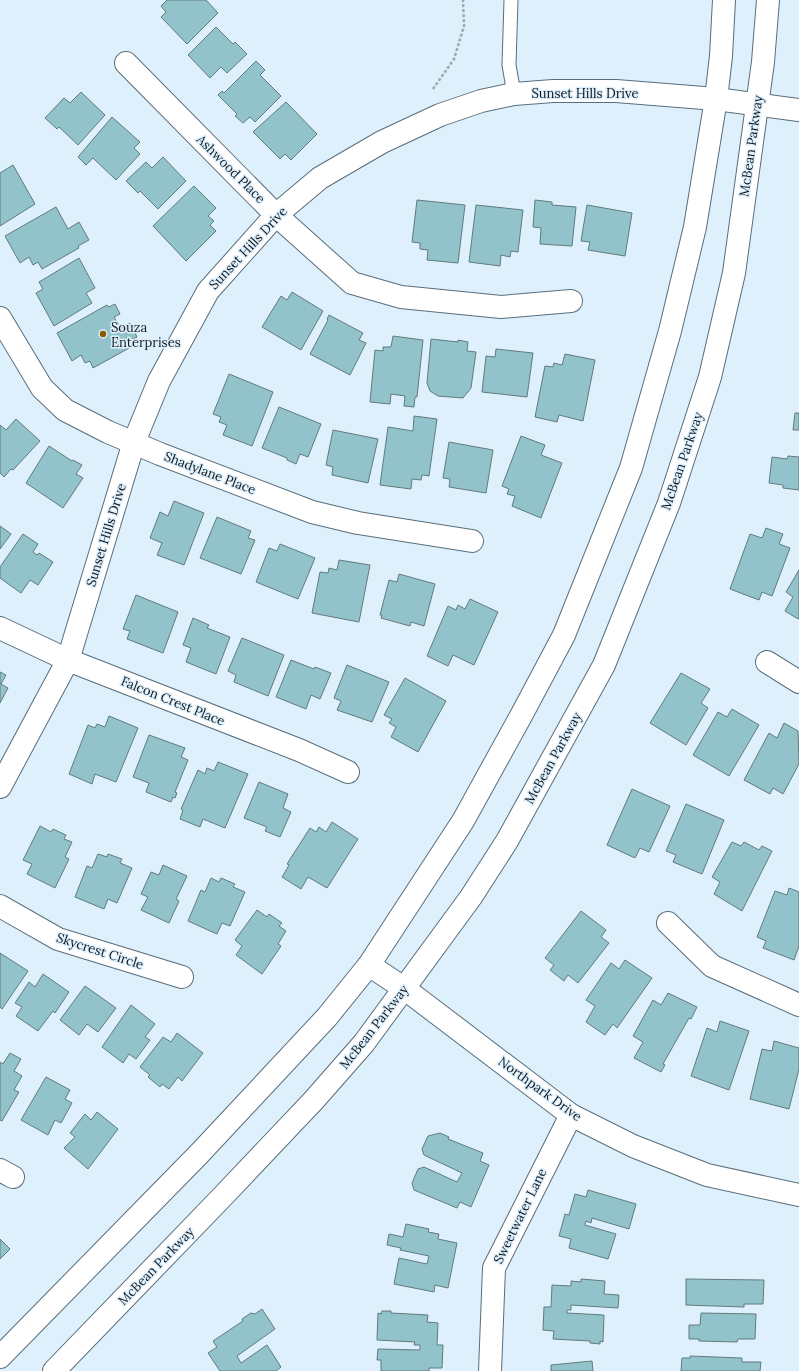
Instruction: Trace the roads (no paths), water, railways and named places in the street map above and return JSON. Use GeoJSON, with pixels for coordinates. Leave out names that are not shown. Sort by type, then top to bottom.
{"type":"FeatureCollection","features":[{"type":"Feature","properties":{"kind":"street"},"geometry":{"type":"LineString","coordinates":[[0,1357],[204,1148],[327,1017],[370,965],[442,856],[481,790],[564,635],[631,468],[670,331],[695,227],[716,99],[721,56],[724,0]]}},
{"type":"Feature","properties":{"kind":"street","name":"McBean Parkway"},"geometry":{"type":"LineString","coordinates":[[54,1371],[314,1100],[364,1043],[471,897],[507,841],[604,665],[666,510],[710,377],[734,273],[763,62],[768,0]]}},
{"type":"Feature","properties":{"kind":"street","name":"Ashwood Place"},"geometry":{"type":"LineString","coordinates":[[126,63],[276,215],[352,283],[401,297],[502,307],[571,301]]}},
{"type":"Feature","properties":{"kind":"street","name":"Sunset Hills Drive"},"geometry":{"type":"LineString","coordinates":[[0,787],[68,660],[134,442],[159,381],[208,291],[276,215],[320,178],[382,142],[440,115],[481,101],[514,94],[553,91],[616,91],[716,99],[799,110]]}},
{"type":"Feature","properties":{"kind":"street","name":"Shadylane Place"},"geometry":{"type":"LineString","coordinates":[[0,318],[42,388],[65,410],[108,432],[160,454],[312,512],[358,523],[472,541]]}},
{"type":"Feature","properties":{"kind":"street","name":"Falcon Crest Place"},"geometry":{"type":"LineString","coordinates":[[0,628],[68,660],[284,744],[348,772]]}},
{"type":"Feature","properties":{"kind":"street"},"geometry":{"type":"LineString","coordinates":[[767,662],[799,682]]}},
{"type":"Feature","properties":{"kind":"street","name":"Skycrest Circle"},"geometry":{"type":"LineString","coordinates":[[0,906],[58,939],[182,977]]}},
{"type":"Feature","properties":{"kind":"street"},"geometry":{"type":"LineString","coordinates":[[668,923],[712,966],[794,1004],[799,1004]]}},
{"type":"Feature","properties":{"kind":"street","name":"Northpark Drive"},"geometry":{"type":"LineString","coordinates":[[370,965],[405,988],[570,1114],[633,1146],[707,1175],[799,1195]]}},
{"type":"Feature","properties":{"kind":"street","name":"Sweetwater Lane"},"geometry":{"type":"LineString","coordinates":[[490,1371],[494,1268],[570,1114]]}},
{"type":"Feature","properties":{"kind":"lane"},"geometry":{"type":"LineString","coordinates":[[511,0],[509,65],[514,94]]}},
{"type":"Feature","properties":{"kind":"place","name":"Souza Enterprises"},"geometry":{"type":"Point","coordinates":[103,334]}}]}
